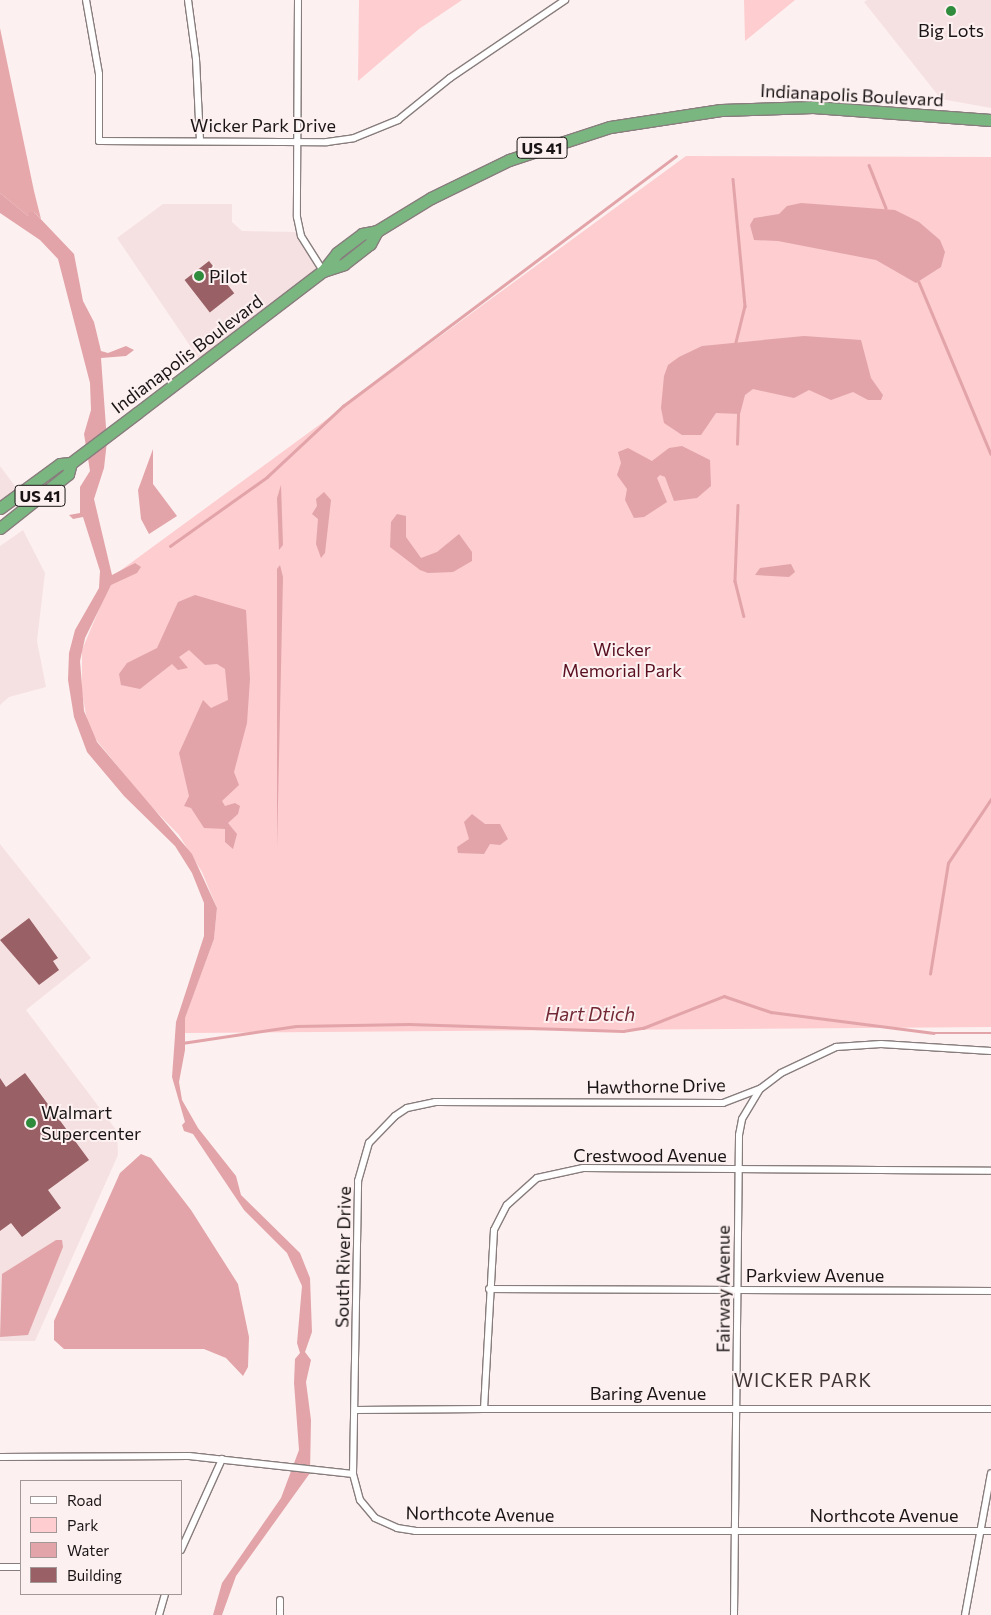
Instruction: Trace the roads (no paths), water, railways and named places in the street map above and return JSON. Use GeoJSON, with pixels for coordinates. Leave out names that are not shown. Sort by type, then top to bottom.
{"type":"FeatureCollection","features":[{"type":"Feature","properties":{"kind":"highway","name":"Indianapolis Boulevard"},"geometry":{"type":"LineString","coordinates":[[0,508],[60,464],[71,463],[323,271],[344,264],[370,244],[377,231],[462,182],[509,160],[610,127],[676,114],[813,107],[991,120]]}},
{"type":"Feature","properties":{"kind":"highway","name":"Indianapolis Boulevard"},"geometry":{"type":"LineString","coordinates":[[0,528],[68,474],[71,463]]}},
{"type":"Feature","properties":{"kind":"street","name":"Wicker Park Drive"},"geometry":{"type":"LineString","coordinates":[[86,0],[99,74],[98,141],[342,140],[385,127],[411,112],[450,78],[564,0]]}},
{"type":"Feature","properties":{"kind":"street"},"geometry":{"type":"LineString","coordinates":[[188,0],[196,59],[200,140]]}},
{"type":"Feature","properties":{"kind":"street"},"geometry":{"type":"LineString","coordinates":[[298,0],[298,227],[323,271]]}},
{"type":"Feature","properties":{"kind":"street","name":"Hawthorne Drive"},"geometry":{"type":"LineString","coordinates":[[456,1102],[723,1103],[760,1089],[781,1073],[836,1047],[881,1044],[991,1052]]}},
{"type":"Feature","properties":{"kind":"street","name":"Fairway Avenue"},"geometry":{"type":"LineString","coordinates":[[734,1615],[739,1290],[738,1170],[742,1119],[760,1089]]}},
{"type":"Feature","properties":{"kind":"street","name":"South River Drive"},"geometry":{"type":"LineString","coordinates":[[353,1474],[356,1410],[358,1181],[364,1153],[376,1133],[407,1108],[456,1102]]}},
{"type":"Feature","properties":{"kind":"street","name":"Crestwood Avenue"},"geometry":{"type":"LineString","coordinates":[[484,1409],[489,1289],[494,1230],[507,1205],[522,1188],[537,1178],[583,1168],[991,1171]]}},
{"type":"Feature","properties":{"kind":"street","name":"Parkview Avenue"},"geometry":{"type":"LineString","coordinates":[[489,1289],[991,1291]]}},
{"type":"Feature","properties":{"kind":"street"},"geometry":{"type":"LineString","coordinates":[[356,1410],[484,1409]]}},
{"type":"Feature","properties":{"kind":"street","name":"Baring Avenue"},"geometry":{"type":"LineString","coordinates":[[484,1409],[991,1409]]}},
{"type":"Feature","properties":{"kind":"street"},"geometry":{"type":"LineString","coordinates":[[0,1457],[222,1459],[313,1471],[353,1474]]}},
{"type":"Feature","properties":{"kind":"street"},"geometry":{"type":"LineString","coordinates":[[182,1548],[222,1459]]}},
{"type":"Feature","properties":{"kind":"street"},"geometry":{"type":"LineString","coordinates":[[965,1615],[991,1473]]}},
{"type":"Feature","properties":{"kind":"street","name":"Northcote Avenue"},"geometry":{"type":"LineString","coordinates":[[353,1474],[355,1488],[368,1511],[397,1528],[991,1531]]}},
{"type":"Feature","properties":{"kind":"street"},"geometry":{"type":"LineString","coordinates":[[0,1567],[20,1567]]}},
{"type":"Feature","properties":{"kind":"street"},"geometry":{"type":"LineString","coordinates":[[159,1615],[165,1595]]}},
{"type":"Feature","properties":{"kind":"street"},"geometry":{"type":"LineString","coordinates":[[280,1600],[280,1615]]}},
{"type":"Feature","properties":{"kind":"water"},"geometry":{"type":"Polygon","coordinates":[[[0,193],[28,216],[29,212],[34,212],[74,254],[83,301],[94,322],[101,351],[108,353],[126,346],[134,350],[126,356],[101,358],[107,441],[104,468],[94,499],[112,575],[135,563],[141,567],[137,573],[111,585],[85,638],[80,661],[84,711],[97,742],[192,854],[217,908],[214,939],[185,1018],[185,1050],[179,1082],[182,1100],[198,1128],[236,1176],[241,1195],[300,1253],[310,1278],[312,1332],[305,1352],[311,1360],[306,1382],[311,1420],[310,1473],[236,1576],[222,1615],[213,1615],[222,1583],[281,1498],[299,1450],[294,1383],[295,1359],[300,1353],[297,1343],[302,1286],[287,1253],[244,1210],[193,1134],[184,1131],[182,1125],[185,1122],[172,1077],[176,1022],[204,936],[204,903],[192,873],[175,846],[124,796],[87,752],[74,717],[68,680],[69,653],[75,630],[99,588],[100,571],[83,517],[73,519],[69,515],[80,513],[80,487],[90,471],[84,434],[91,410],[90,383],[58,259],[40,240],[0,213],[0,193]]]}},
{"type":"Feature","properties":{"kind":"water"},"geometry":{"type":"Polygon","coordinates":[[[801,203],[895,210],[919,222],[940,240],[945,252],[941,267],[916,283],[876,260],[778,241],[754,240],[750,225],[754,218],[779,214],[787,206],[801,203]]]}},
{"type":"Feature","properties":{"kind":"water"},"geometry":{"type":"Polygon","coordinates":[[[804,336],[861,340],[871,378],[883,395],[881,400],[868,400],[853,392],[831,400],[809,390],[794,398],[753,389],[745,395],[740,414],[716,413],[701,435],[682,435],[664,423],[661,408],[664,376],[668,365],[679,357],[702,346],[804,336]]]}},
{"type":"Feature","properties":{"kind":"water"},"geometry":{"type":"Polygon","coordinates":[[[682,446],[710,460],[711,486],[697,498],[674,501],[665,477],[660,475],[657,478],[667,502],[644,517],[634,518],[625,500],[627,489],[617,475],[621,463],[618,452],[628,448],[652,461],[669,448],[682,446]]]}},
{"type":"Feature","properties":{"kind":"water"},"geometry":{"type":"Polygon","coordinates":[[[153,449],[153,484],[177,516],[149,534],[141,519],[138,490],[153,449]]]}},
{"type":"Feature","properties":{"kind":"water"},"geometry":{"type":"Polygon","coordinates":[[[281,485],[283,545],[279,550],[277,498],[281,485]]]}},
{"type":"Feature","properties":{"kind":"water"},"geometry":{"type":"Polygon","coordinates":[[[324,492],[331,500],[325,553],[321,558],[316,544],[318,519],[312,514],[317,506],[316,499],[324,492]]]}},
{"type":"Feature","properties":{"kind":"water"},"geometry":{"type":"Polygon","coordinates":[[[397,514],[406,516],[406,537],[421,558],[437,552],[459,534],[472,552],[472,561],[453,572],[428,573],[420,570],[390,547],[391,522],[397,514]]]}},
{"type":"Feature","properties":{"kind":"water"},"geometry":{"type":"Polygon","coordinates":[[[791,564],[795,572],[789,577],[755,575],[760,568],[791,564]]]}},
{"type":"Feature","properties":{"kind":"water"},"geometry":{"type":"Polygon","coordinates":[[[280,565],[283,577],[277,848],[277,569],[280,565]]]}},
{"type":"Feature","properties":{"kind":"water"},"geometry":{"type":"Polygon","coordinates":[[[195,595],[246,610],[250,679],[247,723],[234,772],[239,785],[222,801],[225,806],[235,803],[240,806],[238,814],[228,823],[237,834],[233,849],[225,842],[225,829],[204,828],[191,808],[184,806],[189,796],[179,753],[203,700],[211,708],[228,700],[225,669],[217,664],[205,665],[189,650],[179,657],[188,668],[178,670],[172,664],[140,689],[121,685],[119,674],[127,663],[157,648],[178,602],[195,595]]]}},
{"type":"Feature","properties":{"kind":"water"},"geometry":{"type":"Polygon","coordinates":[[[472,814],[485,824],[500,824],[508,839],[500,845],[490,844],[484,854],[458,853],[457,847],[469,839],[464,822],[472,814]]]}},
{"type":"Feature","properties":{"kind":"water"},"geometry":{"type":"Polygon","coordinates":[[[141,1154],[151,1158],[191,1210],[238,1284],[249,1337],[248,1367],[243,1376],[226,1358],[204,1349],[64,1349],[54,1340],[54,1321],[120,1173],[141,1154]]]}},
{"type":"Feature","properties":{"kind":"water"},"geometry":{"type":"Polygon","coordinates":[[[56,1240],[62,1240],[63,1247],[28,1335],[0,1337],[2,1274],[56,1240]]]}},
{"type":"Feature","properties":{"kind":"waterway"},"geometry":{"type":"LineString","coordinates":[[170,546],[267,477],[343,406],[676,156]]}},
{"type":"Feature","properties":{"kind":"waterway"},"geometry":{"type":"LineString","coordinates":[[869,165],[886,208]]}},
{"type":"Feature","properties":{"kind":"waterway"},"geometry":{"type":"LineString","coordinates":[[733,179],[745,306],[736,342]]}},
{"type":"Feature","properties":{"kind":"waterway"},"geometry":{"type":"LineString","coordinates":[[919,282],[991,454]]}},
{"type":"Feature","properties":{"kind":"waterway"},"geometry":{"type":"LineString","coordinates":[[737,444],[738,414]]}},
{"type":"Feature","properties":{"kind":"waterway"},"geometry":{"type":"LineString","coordinates":[[738,505],[735,581],[744,616]]}},
{"type":"Feature","properties":{"kind":"waterway"},"geometry":{"type":"LineString","coordinates":[[930,974],[948,863],[991,799]]}},
{"type":"Feature","properties":{"kind":"waterway","name":"Hart Dtich"},"geometry":{"type":"LineString","coordinates":[[182,1043],[296,1026],[409,1024],[623,1031],[643,1028],[724,996],[771,1012],[934,1033],[991,1033]]}},
{"type":"Feature","properties":{"kind":"place","name":"Big Lots"},"geometry":{"type":"Point","coordinates":[951,11]}},
{"type":"Feature","properties":{"kind":"place","name":"Pilot"},"geometry":{"type":"Point","coordinates":[199,276]}},
{"type":"Feature","properties":{"kind":"place","name":"Walmart Supercenter"},"geometry":{"type":"Point","coordinates":[31,1123]}},
{"type":"Feature","properties":{"kind":"district","name":"WICKER PARK"},"geometry":{"type":"Point","coordinates":[803,1380]}},
{"type":"Feature","properties":{"kind":"park label","name":"Wicker Memorial Park"},"geometry":{"type":"Point","coordinates":[622,660]}}]}
